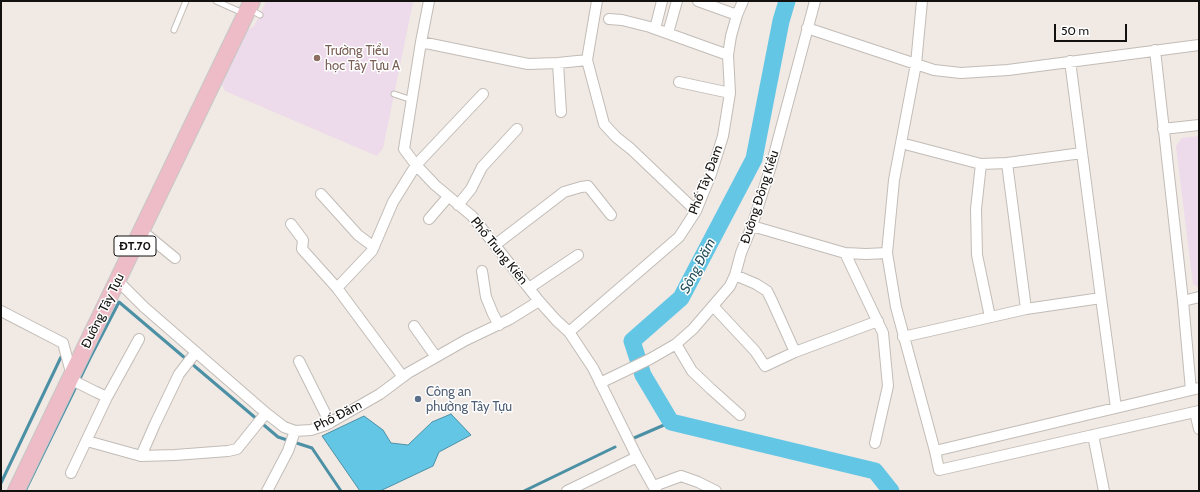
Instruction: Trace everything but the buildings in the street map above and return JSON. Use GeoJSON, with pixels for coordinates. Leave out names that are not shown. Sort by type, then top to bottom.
{"type":"FeatureCollection","features":[{"type":"Feature","properties":{"kind":"main road","name":"Đường Tây Tựu"},"geometry":{"type":"LineString","coordinates":[[16,491],[73,378],[142,231],[252,10]]}},
{"type":"Feature","properties":{"kind":"street","name":"Phố Trung Kiên"},"geometry":{"type":"LineString","coordinates":[[429,1],[404,149],[416,165],[435,185],[472,216],[539,301],[569,332],[593,368],[623,430],[655,488]]}},
{"type":"Feature","properties":{"kind":"street"},"geometry":{"type":"LineString","coordinates":[[597,1],[587,60],[604,124],[616,138],[631,148],[696,211]]}},
{"type":"Feature","properties":{"kind":"street"},"geometry":{"type":"LineString","coordinates":[[655,29],[662,1]]}},
{"type":"Feature","properties":{"kind":"street"},"geometry":{"type":"LineString","coordinates":[[668,33],[677,1]]}},
{"type":"Feature","properties":{"kind":"street"},"geometry":{"type":"LineString","coordinates":[[698,1],[737,14]]}},
{"type":"Feature","properties":{"kind":"street","name":"Phố Tây Đam"},"geometry":{"type":"LineString","coordinates":[[569,332],[679,236],[696,211],[711,174],[723,136],[730,93],[728,55],[731,36],[742,1]]}},
{"type":"Feature","properties":{"kind":"street","name":"Đường Đông Kiều"},"geometry":{"type":"LineString","coordinates":[[600,383],[650,359],[676,344],[693,329],[730,286],[752,226],[771,166],[815,1]]}},
{"type":"Feature","properties":{"kind":"street"},"geometry":{"type":"LineString","coordinates":[[922,1],[916,64],[894,180],[887,253],[896,307],[939,470],[1197,412],[1199,429]]}},
{"type":"Feature","properties":{"kind":"street"},"geometry":{"type":"LineString","coordinates":[[610,19],[622,20],[655,29],[728,55]]}},
{"type":"Feature","properties":{"kind":"street"},"geometry":{"type":"LineString","coordinates":[[807,28],[934,70],[961,73],[1008,70],[1199,45]]}},
{"type":"Feature","properties":{"kind":"street"},"geometry":{"type":"LineString","coordinates":[[421,42],[528,64],[587,60]]}},
{"type":"Feature","properties":{"kind":"street"},"geometry":{"type":"LineString","coordinates":[[935,451],[1195,389],[1183,301],[1155,50]]}},
{"type":"Feature","properties":{"kind":"street"},"geometry":{"type":"LineString","coordinates":[[1070,61],[1116,408]]}},
{"type":"Feature","properties":{"kind":"street"},"geometry":{"type":"LineString","coordinates":[[558,63],[562,112]]}},
{"type":"Feature","properties":{"kind":"street"},"geometry":{"type":"LineString","coordinates":[[679,82],[730,93]]}},
{"type":"Feature","properties":{"kind":"street"},"geometry":{"type":"LineString","coordinates":[[337,288],[372,251],[393,202],[416,165],[483,94]]}},
{"type":"Feature","properties":{"kind":"street"},"geometry":{"type":"LineString","coordinates":[[1164,129],[1199,125]]}},
{"type":"Feature","properties":{"kind":"street"},"geometry":{"type":"LineString","coordinates":[[458,205],[471,189],[482,167],[517,129]]}},
{"type":"Feature","properties":{"kind":"street"},"geometry":{"type":"LineString","coordinates":[[901,143],[981,164],[1082,153]]}},
{"type":"Feature","properties":{"kind":"street"},"geometry":{"type":"LineString","coordinates":[[1008,162],[1026,309]]}},
{"type":"Feature","properties":{"kind":"street"},"geometry":{"type":"LineString","coordinates":[[981,164],[976,209],[977,254],[990,317]]}},
{"type":"Feature","properties":{"kind":"street"},"geometry":{"type":"LineString","coordinates":[[495,245],[564,192],[581,187],[588,186],[611,215]]}},
{"type":"Feature","properties":{"kind":"street"},"geometry":{"type":"LineString","coordinates":[[321,194],[358,235],[374,247]]}},
{"type":"Feature","properties":{"kind":"street"},"geometry":{"type":"LineString","coordinates":[[429,219],[448,197]]}},
{"type":"Feature","properties":{"kind":"street"},"geometry":{"type":"LineString","coordinates":[[291,224],[304,240],[302,249],[337,288],[403,377]]}},
{"type":"Feature","properties":{"kind":"street"},"geometry":{"type":"LineString","coordinates":[[752,226],[846,253],[887,253]]}},
{"type":"Feature","properties":{"kind":"street"},"geometry":{"type":"LineString","coordinates":[[142,231],[176,258]]}},
{"type":"Feature","properties":{"kind":"street"},"geometry":{"type":"LineString","coordinates":[[846,253],[883,332],[888,386],[875,443]]}},
{"type":"Feature","properties":{"kind":"street"},"geometry":{"type":"LineString","coordinates":[[529,288],[578,255]]}},
{"type":"Feature","properties":{"kind":"street"},"geometry":{"type":"LineString","coordinates":[[482,272],[486,297],[499,325]]}},
{"type":"Feature","properties":{"kind":"street"},"geometry":{"type":"LineString","coordinates":[[735,275],[756,284],[767,291],[795,352]]}},
{"type":"Feature","properties":{"kind":"street"},"geometry":{"type":"LineString","coordinates":[[118,281],[144,307],[264,414],[294,433],[288,451],[267,491]]}},
{"type":"Feature","properties":{"kind":"street"},"geometry":{"type":"LineString","coordinates":[[1183,301],[1199,297]]}},
{"type":"Feature","properties":{"kind":"street"},"geometry":{"type":"LineString","coordinates":[[904,337],[1026,309],[1101,298]]}},
{"type":"Feature","properties":{"kind":"street","name":"Phố Đăm"},"geometry":{"type":"LineString","coordinates":[[294,433],[311,430],[330,423],[380,394],[403,377],[436,357],[466,340],[499,325],[539,301]]}},
{"type":"Feature","properties":{"kind":"street"},"geometry":{"type":"LineString","coordinates":[[713,306],[755,351],[765,366],[795,352],[878,321]]}},
{"type":"Feature","properties":{"kind":"street"},"geometry":{"type":"LineString","coordinates":[[1,311],[63,343],[73,378],[107,397]]}},
{"type":"Feature","properties":{"kind":"street"},"geometry":{"type":"LineString","coordinates":[[414,326],[436,357]]}},
{"type":"Feature","properties":{"kind":"street"},"geometry":{"type":"LineString","coordinates":[[71,473],[107,397],[139,339]]}},
{"type":"Feature","properties":{"kind":"street"},"geometry":{"type":"LineString","coordinates":[[676,344],[692,370],[740,415]]}},
{"type":"Feature","properties":{"kind":"street"},"geometry":{"type":"LineString","coordinates":[[141,456],[179,374],[195,353]]}},
{"type":"Feature","properties":{"kind":"street"},"geometry":{"type":"LineString","coordinates":[[299,361],[330,423]]}},
{"type":"Feature","properties":{"kind":"street"},"geometry":{"type":"LineString","coordinates":[[87,441],[141,456],[228,451],[237,449],[264,414]]}},
{"type":"Feature","properties":{"kind":"street"},"geometry":{"type":"LineString","coordinates":[[1093,435],[1104,491]]}},
{"type":"Feature","properties":{"kind":"street"},"geometry":{"type":"LineString","coordinates":[[567,491],[636,455]]}},
{"type":"Feature","properties":{"kind":"street"},"geometry":{"type":"LineString","coordinates":[[655,488],[681,476],[716,491]]}},
{"type":"Feature","properties":{"kind":"lane"},"geometry":{"type":"LineString","coordinates":[[174,30],[186,1]]}},
{"type":"Feature","properties":{"kind":"lane"},"geometry":{"type":"LineString","coordinates":[[216,1],[252,10]]}},
{"type":"Feature","properties":{"kind":"lane"},"geometry":{"type":"LineString","coordinates":[[394,94],[412,100]]}},
{"type":"Feature","properties":{"kind":"shaded area","name":"Trường Tiểu học Tây Tựu A"},"geometry":{"type":"Polygon","coordinates":[[[266,1],[413,2],[383,148],[377,156],[225,91],[221,83],[244,32],[254,26],[266,1]]]}},
{"type":"Feature","properties":{"kind":"shaded area"},"geometry":{"type":"Polygon","coordinates":[[[1199,136],[1199,288],[1193,284],[1176,146],[1182,138],[1199,136]]]}},
{"type":"Feature","properties":{"kind":"water"},"geometry":{"type":"Polygon","coordinates":[[[451,414],[471,435],[439,452],[433,466],[380,491],[360,491],[322,436],[364,416],[383,430],[391,443],[408,445],[432,422],[451,414]]]}},
{"type":"Feature","properties":{"kind":"waterway","name":"Sông Đăm"},"geometry":{"type":"LineString","coordinates":[[787,1],[781,21],[754,159],[681,298],[632,341],[643,375],[671,422],[875,471],[891,491]]}},
{"type":"Feature","properties":{"kind":"waterway"},"geometry":{"type":"LineString","coordinates":[[25,491],[119,302],[278,437],[312,448],[341,491]]}},
{"type":"Feature","properties":{"kind":"waterway"},"geometry":{"type":"LineString","coordinates":[[1,483],[61,357]]}},
{"type":"Feature","properties":{"kind":"waterway"},"geometry":{"type":"LineString","coordinates":[[634,438],[671,422]]}},
{"type":"Feature","properties":{"kind":"waterway"},"geometry":{"type":"LineString","coordinates":[[524,491],[615,447]]}},
{"type":"Feature","properties":{"kind":"place","name":"Trường Tiểu học Tây Tựu A"},"geometry":{"type":"Point","coordinates":[317,58]}},
{"type":"Feature","properties":{"kind":"place","name":"Công an phường Tây Tựu"},"geometry":{"type":"Point","coordinates":[418,399]}}]}
